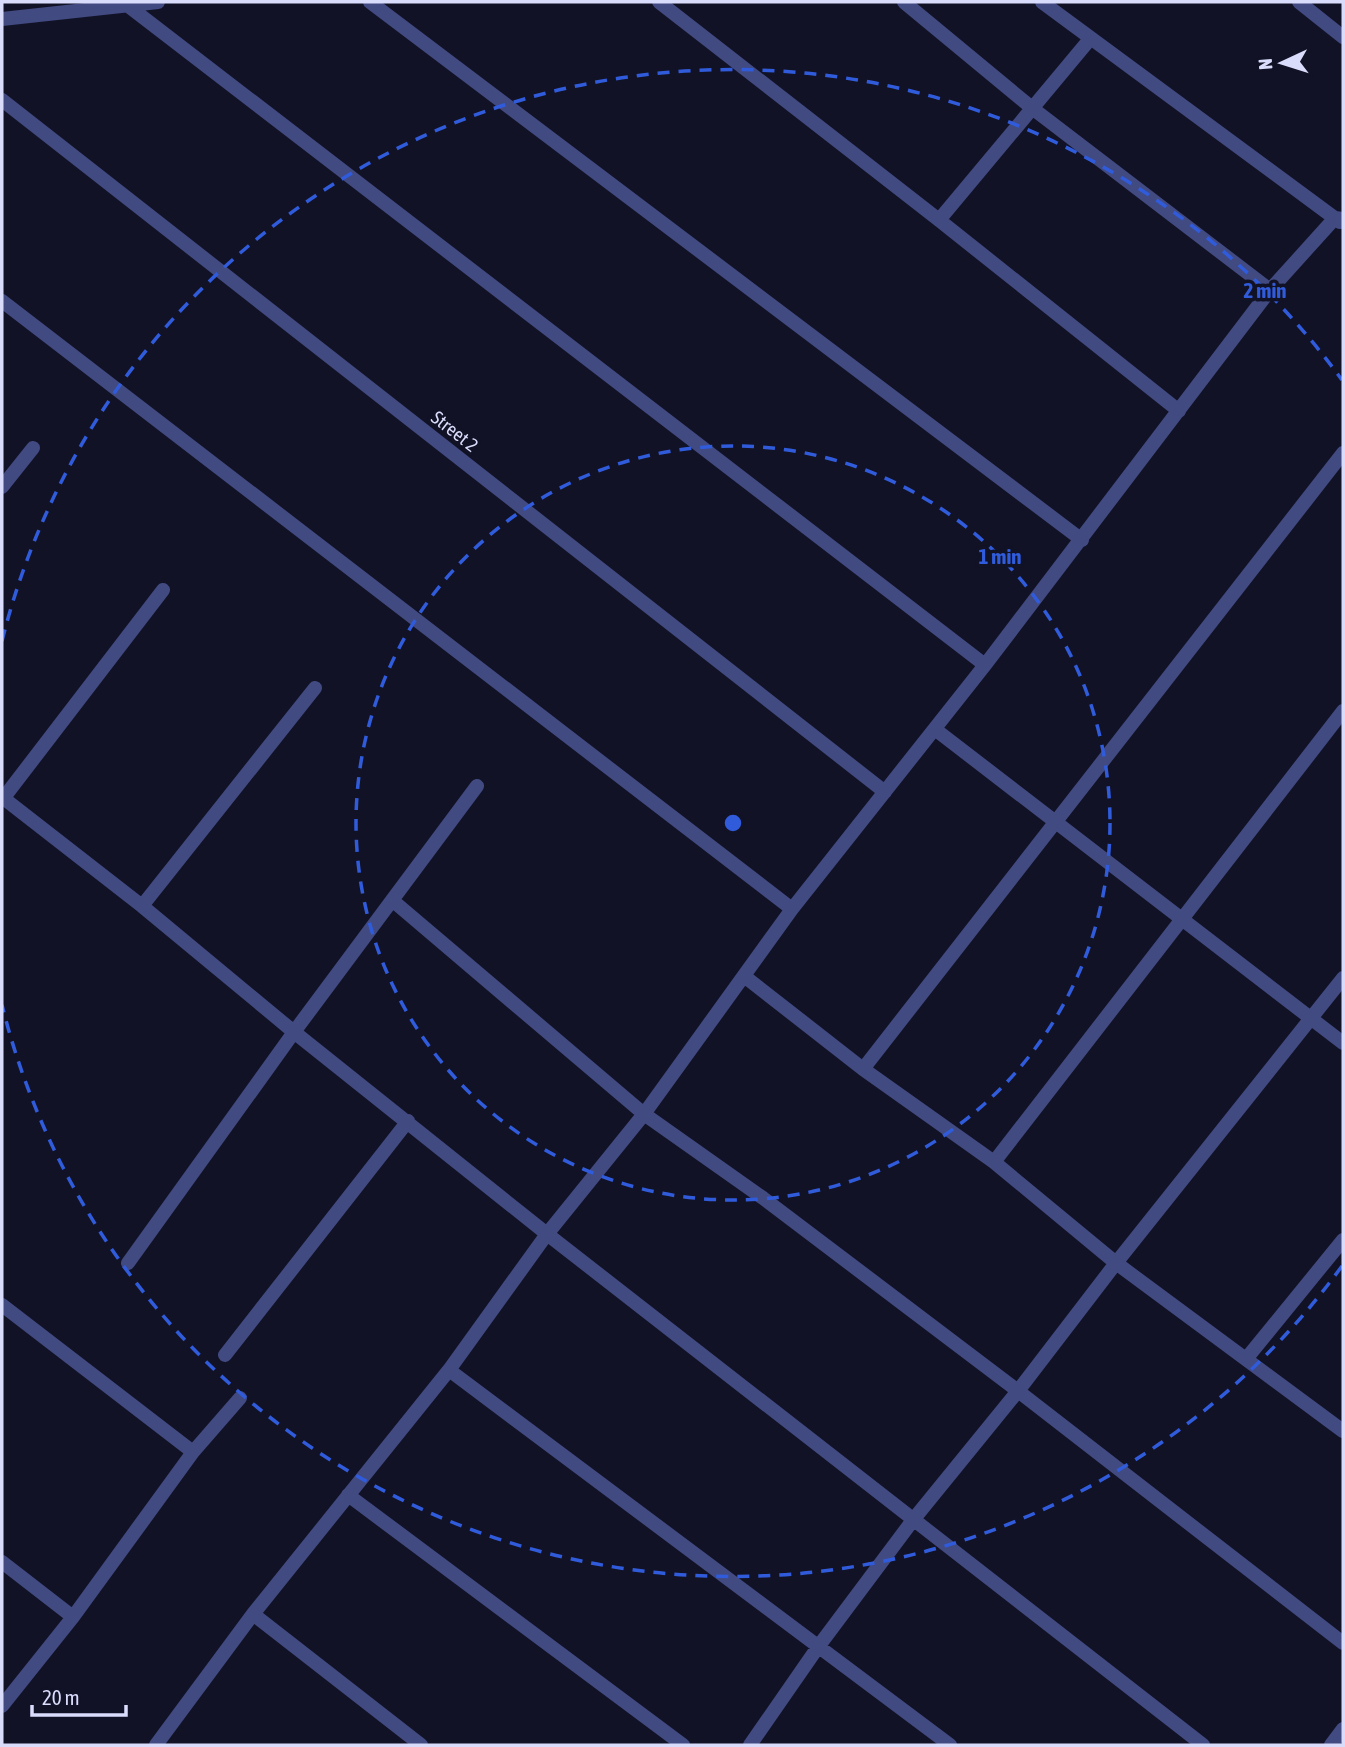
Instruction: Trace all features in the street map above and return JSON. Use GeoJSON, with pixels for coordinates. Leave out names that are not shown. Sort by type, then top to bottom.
{"type":"FeatureCollection","features":[{"type":"Feature","properties":{"kind":"street"},"geometry":{"type":"LineString","coordinates":[[2,19],[158,2]]}},
{"type":"Feature","properties":{"kind":"street"},"geometry":{"type":"LineString","coordinates":[[370,2],[1082,540]]}},
{"type":"Feature","properties":{"kind":"street"},"geometry":{"type":"LineString","coordinates":[[659,2],[1179,411]]}},
{"type":"Feature","properties":{"kind":"street"},"geometry":{"type":"LineString","coordinates":[[904,2],[1032,108],[1270,290]]}},
{"type":"Feature","properties":{"kind":"street"},"geometry":{"type":"LineString","coordinates":[[176,1745],[159,1740],[253,1614],[449,1370],[547,1234],[644,1114],[792,909],[936,730],[1270,290],[1340,221],[1042,2]]}},
{"type":"Feature","properties":{"kind":"street"},"geometry":{"type":"LineString","coordinates":[[1299,2],[1343,37]]}},
{"type":"Feature","properties":{"kind":"street"},"geometry":{"type":"LineString","coordinates":[[127,5],[985,665]]}},
{"type":"Feature","properties":{"kind":"street"},"geometry":{"type":"LineString","coordinates":[[939,220],[1090,39]]}},
{"type":"Feature","properties":{"kind":"street","name":"Street 2"},"geometry":{"type":"LineString","coordinates":[[2,100],[885,792]]}},
{"type":"Feature","properties":{"kind":"street"},"geometry":{"type":"LineString","coordinates":[[2,301],[792,909]]}},
{"type":"Feature","properties":{"kind":"street"},"geometry":{"type":"LineString","coordinates":[[2,487],[33,448]]}},
{"type":"Feature","properties":{"kind":"street"},"geometry":{"type":"LineString","coordinates":[[863,1069],[1343,453]]}},
{"type":"Feature","properties":{"kind":"street"},"geometry":{"type":"LineString","coordinates":[[163,590],[2,798],[142,906],[294,1032],[547,1234],[1203,1745]]}},
{"type":"Feature","properties":{"kind":"street"},"geometry":{"type":"LineString","coordinates":[[142,906],[315,688]]}},
{"type":"Feature","properties":{"kind":"street"},"geometry":{"type":"LineString","coordinates":[[993,1162],[1343,711]]}},
{"type":"Feature","properties":{"kind":"street"},"geometry":{"type":"LineString","coordinates":[[936,730],[1343,1043]]}},
{"type":"Feature","properties":{"kind":"street"},"geometry":{"type":"LineString","coordinates":[[128,1263],[294,1032],[477,786]]}},
{"type":"Feature","properties":{"kind":"street"},"geometry":{"type":"LineString","coordinates":[[392,900],[644,1114],[763,1198],[1343,1643]]}},
{"type":"Feature","properties":{"kind":"street"},"geometry":{"type":"LineString","coordinates":[[744,976],[863,1069],[993,1162],[1116,1263],[1343,1430]]}},
{"type":"Feature","properties":{"kind":"street"},"geometry":{"type":"LineString","coordinates":[[750,1745],[818,1647],[913,1520],[1343,978]]}},
{"type":"Feature","properties":{"kind":"street"},"geometry":{"type":"LineString","coordinates":[[225,1355],[408,1121]]}},
{"type":"Feature","properties":{"kind":"street"},"geometry":{"type":"LineString","coordinates":[[1246,1359],[1343,1240]]}},
{"type":"Feature","properties":{"kind":"street"},"geometry":{"type":"LineString","coordinates":[[2,1305],[193,1452]]}},
{"type":"Feature","properties":{"kind":"street"},"geometry":{"type":"LineString","coordinates":[[449,1370],[950,1745]]}},
{"type":"Feature","properties":{"kind":"street"},"geometry":{"type":"LineString","coordinates":[[2,1706],[73,1617],[193,1452],[240,1398]]}},
{"type":"Feature","properties":{"kind":"street"},"geometry":{"type":"LineString","coordinates":[[348,1495],[683,1745]]}},
{"type":"Feature","properties":{"kind":"street"},"geometry":{"type":"LineString","coordinates":[[2,1562],[73,1617]]}},
{"type":"Feature","properties":{"kind":"street"},"geometry":{"type":"LineString","coordinates":[[253,1614],[421,1745]]}},
{"type":"Feature","properties":{"kind":"street"},"geometry":{"type":"LineString","coordinates":[[1331,1745],[1343,1729]]}}]}
